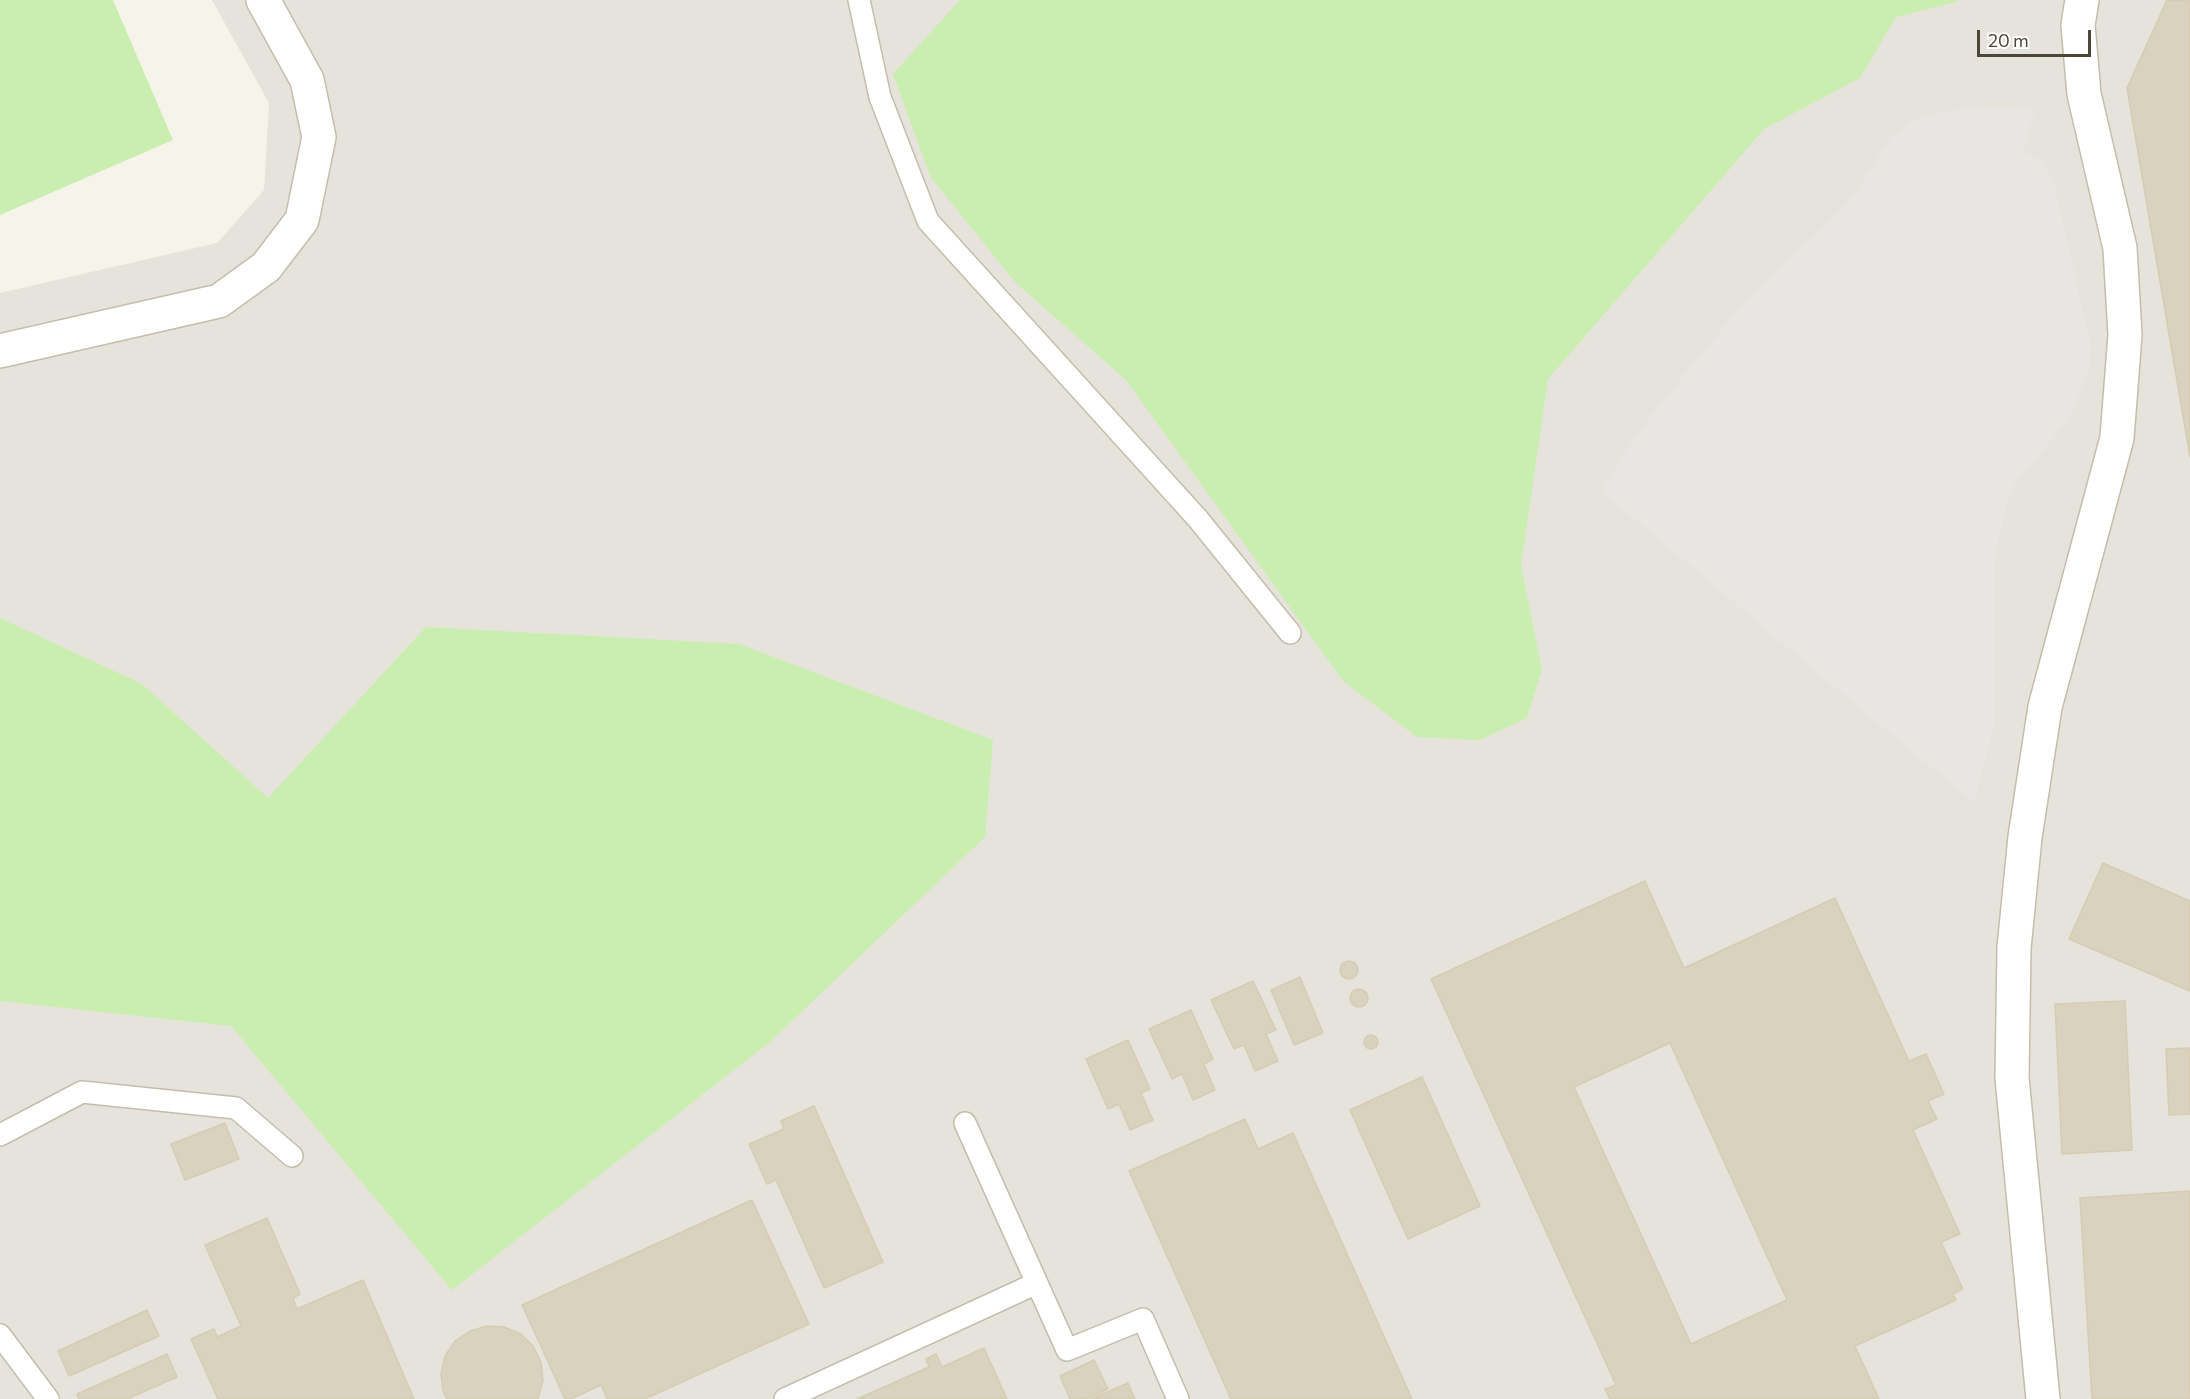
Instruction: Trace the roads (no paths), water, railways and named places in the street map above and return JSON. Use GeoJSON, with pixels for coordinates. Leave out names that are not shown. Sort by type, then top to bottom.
{"type":"FeatureCollection","features":[{"type":"Feature","properties":{"kind":"street"},"geometry":{"type":"LineString","coordinates":[[0,351],[219,301],[266,267],[302,220],[319,136],[307,80],[263,0]]}},
{"type":"Feature","properties":{"kind":"street"},"geometry":{"type":"LineString","coordinates":[[2043,1399],[2012,1078],[2014,948],[2025,837],[2044,707],[2117,438],[2125,335],[2120,248],[2084,94],[2078,25],[2082,0]]}},
{"type":"Feature","properties":{"kind":"lane"},"geometry":{"type":"LineString","coordinates":[[859,0],[880,97],[928,221],[1198,519],[1290,633]]}},
{"type":"Feature","properties":{"kind":"lane"},"geometry":{"type":"LineString","coordinates":[[0,1135],[82,1092],[236,1108],[292,1156]]}},
{"type":"Feature","properties":{"kind":"lane"},"geometry":{"type":"LineString","coordinates":[[965,1123],[1067,1350],[1143,1319],[1178,1399]]}},
{"type":"Feature","properties":{"kind":"lane"},"geometry":{"type":"LineString","coordinates":[[785,1399],[1037,1283]]}},
{"type":"Feature","properties":{"kind":"lane"},"geometry":{"type":"LineString","coordinates":[[0,1335],[48,1399]]}}]}
